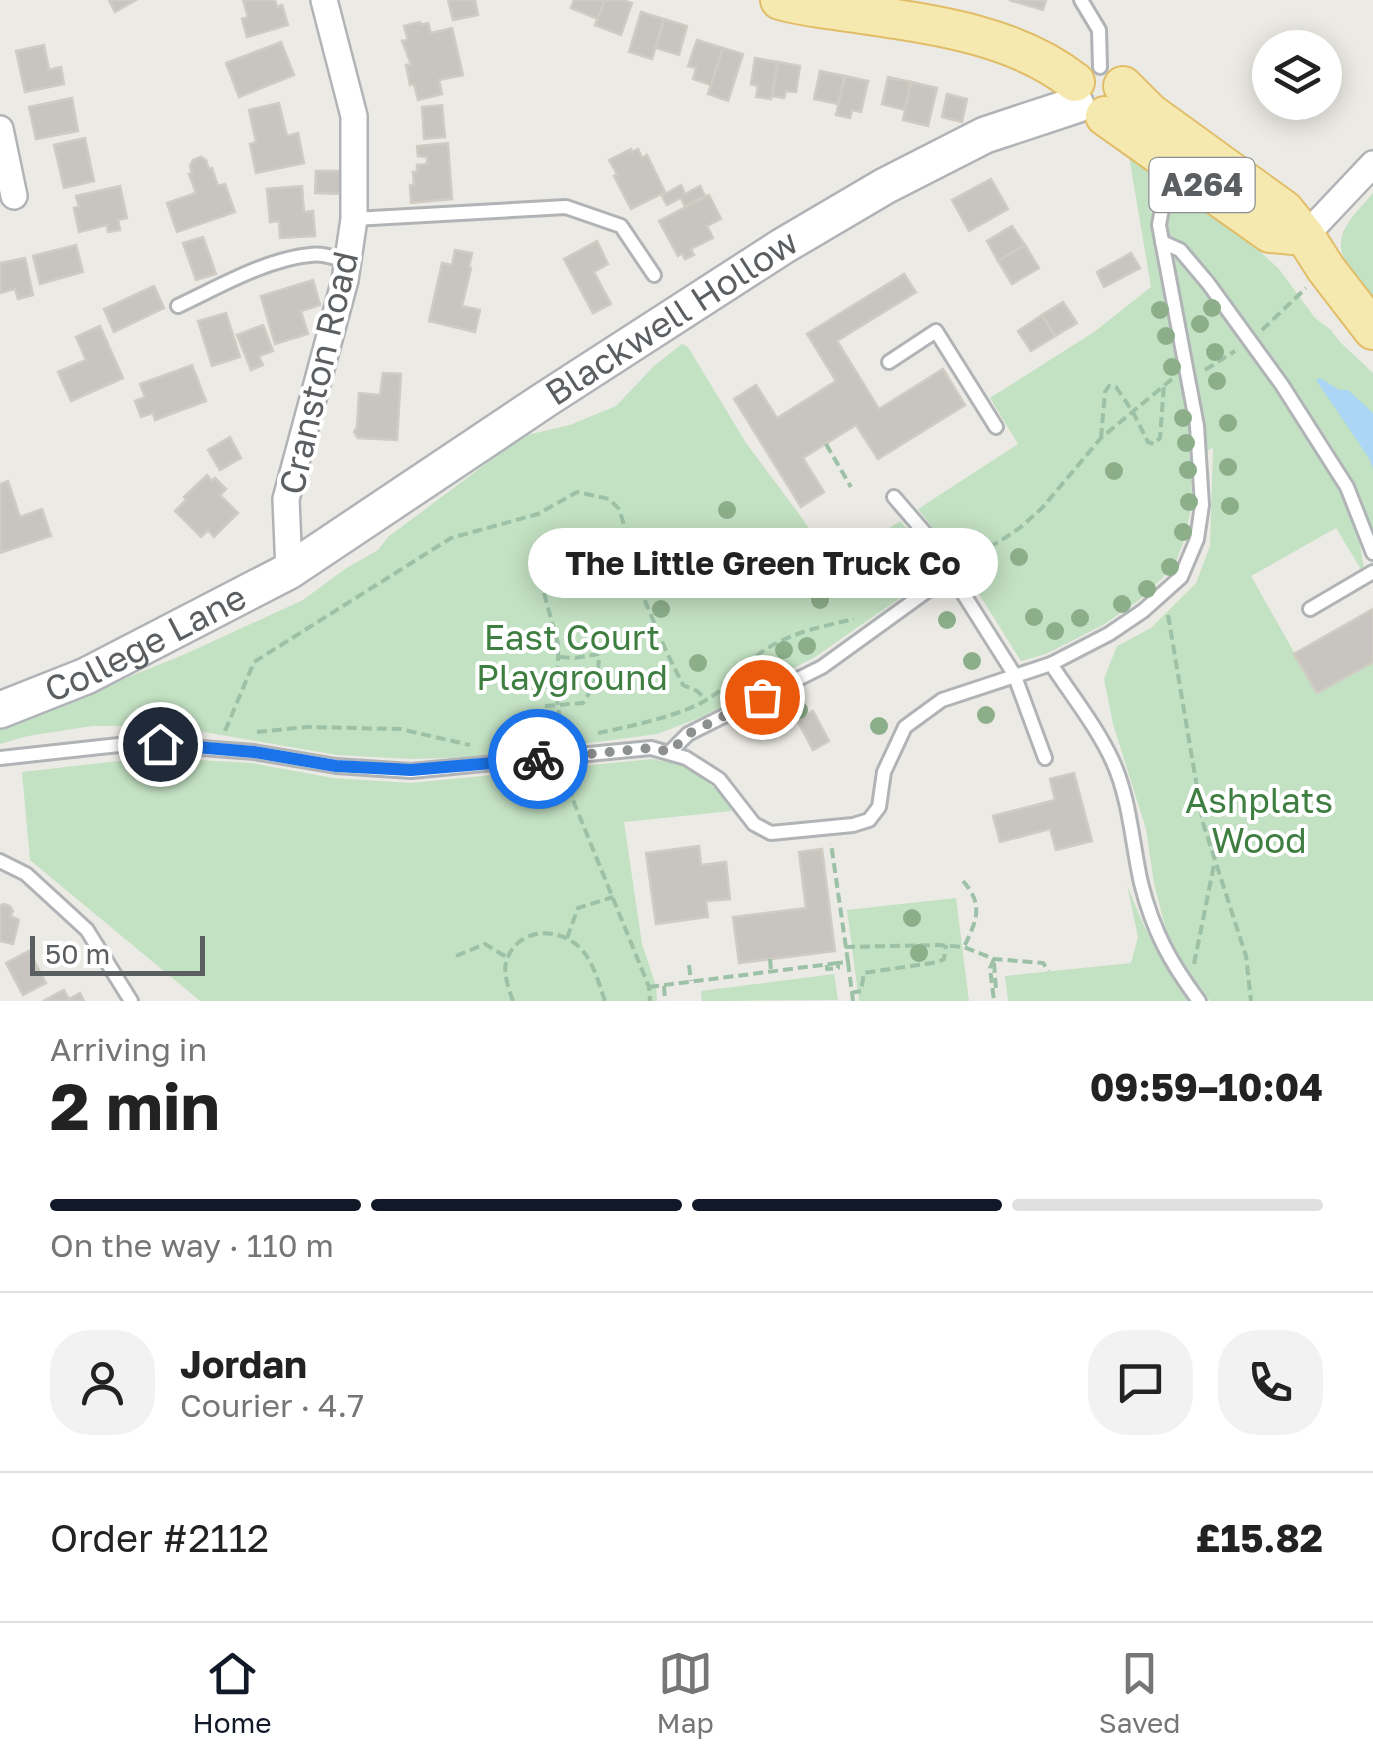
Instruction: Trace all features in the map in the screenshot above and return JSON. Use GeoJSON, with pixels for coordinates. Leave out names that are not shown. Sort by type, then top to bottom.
{"type":"FeatureCollection","features":[{"type":"Feature","properties":{"kind":"main road","name":"A264"},"geometry":{"type":"LineString","coordinates":[[780,0],[940,26],[1012,46],[1052,64],[1096,91],[1196,163],[1270,233],[1305,236]]}},
{"type":"Feature","properties":{"kind":"main road","name":"A264"},"geometry":{"type":"LineString","coordinates":[[1096,91],[1150,113],[1173,130],[1196,163]]}},
{"type":"Feature","properties":{"kind":"main road","name":"Blackwell Hollow"},"geometry":{"type":"LineString","coordinates":[[289,571],[783,246],[885,186],[985,135],[1096,91]]}},
{"type":"Feature","properties":{"kind":"main road"},"geometry":{"type":"LineString","coordinates":[[1305,236],[1373,330]]}},
{"type":"Feature","properties":{"kind":"main road","name":"College Lane"},"geometry":{"type":"LineString","coordinates":[[0,710],[86,676],[289,571]]}},
{"type":"Feature","properties":{"kind":"street","name":"Cranston Road"},"geometry":{"type":"LineString","coordinates":[[289,571],[286,500],[345,280],[354,219],[354,116],[324,0]]}},
{"type":"Feature","properties":{"kind":"street"},"geometry":{"type":"LineString","coordinates":[[0,130],[14,196]]}},
{"type":"Feature","properties":{"kind":"street"},"geometry":{"type":"LineString","coordinates":[[1305,236],[1373,164]]}},
{"type":"Feature","properties":{"kind":"lane"},"geometry":{"type":"LineString","coordinates":[[1081,0],[1099,30],[1096,91]]}},
{"type":"Feature","properties":{"kind":"lane"},"geometry":{"type":"LineString","coordinates":[[0,758],[137,743],[254,752],[336,766],[411,770],[651,748],[686,758],[718,779],[754,824],[771,832],[854,825],[869,820],[879,807],[884,772],[905,728],[942,700],[1051,664],[1109,634],[1143,611],[1180,576],[1192,552],[1202,505],[1198,426],[1159,225],[1166,187],[1196,163]]}},
{"type":"Feature","properties":{"kind":"lane"},"geometry":{"type":"LineString","coordinates":[[354,219],[566,207],[621,226],[654,275]]}},
{"type":"Feature","properties":{"kind":"lane"},"geometry":{"type":"LineString","coordinates":[[1162,242],[1180,250],[1208,283],[1282,385],[1347,488],[1373,554]]}},
{"type":"Feature","properties":{"kind":"lane"},"geometry":{"type":"LineString","coordinates":[[178,306],[290,259],[310,254],[348,262]]}},
{"type":"Feature","properties":{"kind":"lane"},"geometry":{"type":"LineString","coordinates":[[889,362],[936,331],[996,427]]}},
{"type":"Feature","properties":{"kind":"lane"},"geometry":{"type":"LineString","coordinates":[[894,497],[925,532],[1014,674],[1045,758]]}},
{"type":"Feature","properties":{"kind":"lane"},"geometry":{"type":"LineString","coordinates":[[670,752],[688,734],[822,666],[949,568]]}},
{"type":"Feature","properties":{"kind":"lane"},"geometry":{"type":"LineString","coordinates":[[1310,609],[1373,572]]}},
{"type":"Feature","properties":{"kind":"lane"},"geometry":{"type":"LineString","coordinates":[[1051,664],[1114,763],[1152,922],[1164,950],[1198,1001]]}},
{"type":"Feature","properties":{"kind":"lane"},"geometry":{"type":"LineString","coordinates":[[0,861],[26,874],[86,930],[130,1001]]}},
{"type":"Feature","properties":{"kind":"path"},"geometry":{"type":"LineString","coordinates":[[900,586],[928,568],[949,568],[1021,527],[1101,438],[1133,412],[1164,384],[1160,438],[1154,444],[1148,442],[1133,412],[1116,387],[1108,386],[1101,438]]}},
{"type":"Feature","properties":{"kind":"path"},"geometry":{"type":"LineString","coordinates":[[826,444],[851,487]]}},
{"type":"Feature","properties":{"kind":"path"},"geometry":{"type":"LineString","coordinates":[[225,731],[254,662],[451,538],[538,514],[577,492],[608,499],[620,509],[629,563],[667,653],[683,685],[707,700]]}},
{"type":"Feature","properties":{"kind":"path"},"geometry":{"type":"LineString","coordinates":[[879,534],[908,580]]}},
{"type":"Feature","properties":{"kind":"path"},"geometry":{"type":"LineString","coordinates":[[1164,591],[1202,823],[1246,956],[1251,1001]]}},
{"type":"Feature","properties":{"kind":"path"},"geometry":{"type":"LineString","coordinates":[[544,592],[558,644],[554,681],[562,756],[649,987],[650,1001]]}},
{"type":"Feature","properties":{"kind":"path"},"geometry":{"type":"LineString","coordinates":[[593,734],[660,718],[707,700],[756,655],[788,637],[853,620]]}},
{"type":"Feature","properties":{"kind":"path"},"geometry":{"type":"LineString","coordinates":[[545,706],[583,703],[594,685],[598,654],[558,657]]}},
{"type":"Feature","properties":{"kind":"path"},"geometry":{"type":"LineString","coordinates":[[244,732],[306,727],[400,729],[485,749]]}},
{"type":"Feature","properties":{"kind":"path"},"geometry":{"type":"LineString","coordinates":[[829,828],[852,1001]]}},
{"type":"Feature","properties":{"kind":"path"},"geometry":{"type":"LineString","coordinates":[[1189,988],[1215,861]]}},
{"type":"Feature","properties":{"kind":"path"},"geometry":{"type":"LineString","coordinates":[[963,881],[977,902],[976,916],[964,946]]}},
{"type":"Feature","properties":{"kind":"path"},"geometry":{"type":"LineString","coordinates":[[566,938],[578,908],[612,897]]}},
{"type":"Feature","properties":{"kind":"path"},"geometry":{"type":"LineString","coordinates":[[513,1001],[504,966],[512,948],[532,933],[556,934],[581,949],[605,1001]]}},
{"type":"Feature","properties":{"kind":"path"},"geometry":{"type":"LineString","coordinates":[[456,956],[485,944],[508,958]]}},
{"type":"Feature","properties":{"kind":"path"},"geometry":{"type":"LineString","coordinates":[[852,993],[861,992],[864,973],[938,962],[944,958],[946,945]]}},
{"type":"Feature","properties":{"kind":"path"},"geometry":{"type":"LineString","coordinates":[[846,947],[964,946],[994,958],[1043,964],[1049,972]]}},
{"type":"Feature","properties":{"kind":"path"},"geometry":{"type":"LineString","coordinates":[[994,958],[995,1001]]}},
{"type":"Feature","properties":{"kind":"path"},"geometry":{"type":"LineString","coordinates":[[770,959],[772,972]]}},
{"type":"Feature","properties":{"kind":"path"},"geometry":{"type":"LineString","coordinates":[[649,987],[848,962]]}},
{"type":"Feature","properties":{"kind":"path"},"geometry":{"type":"LineString","coordinates":[[690,964],[691,982]]}},
{"type":"Feature","properties":{"kind":"path"},"geometry":{"type":"LineString","coordinates":[[664,985],[665,1001]]}},
{"type":"Feature","properties":{"kind":"green space","name":"Ashplats Wood"},"geometry":{"type":"Polygon","coordinates":[[[1127,144],[1228,222],[1279,269],[1315,318],[1373,373],[1373,532],[1333,448],[1280,368],[1272,382],[1341,491],[1359,538],[1365,576],[1336,528],[1251,576],[1317,693],[1373,662],[1373,1001],[1210,1001],[1170,946],[1154,883],[1146,829],[1113,724],[1104,679],[1117,646],[1151,628],[1196,583],[1210,546],[1213,448],[1191,458],[1192,505],[1174,567],[1138,601],[1103,625],[1046,654],[1021,661],[957,559],[918,509],[1018,444],[990,398],[1094,332],[1151,287],[1127,144]]]}},
{"type":"Feature","properties":{"kind":"green space"},"geometry":{"type":"Polygon","coordinates":[[[1373,193],[1373,305],[1347,267],[1341,246],[1347,225],[1373,193]]]}},
{"type":"Feature","properties":{"kind":"green space","name":"East Court Playground"},"geometry":{"type":"Polygon","coordinates":[[[682,344],[688,347],[746,443],[832,565],[900,521],[924,555],[926,580],[815,657],[704,716],[657,734],[483,757],[411,759],[337,755],[169,726],[92,726],[0,744],[0,729],[183,655],[303,600],[378,550],[388,537],[527,435],[570,425],[616,406],[654,366],[682,344]]]}},
{"type":"Feature","properties":{"kind":"green space"},"geometry":{"type":"Polygon","coordinates":[[[136,759],[251,763],[333,778],[411,783],[652,759],[684,765],[730,803],[731,811],[624,822],[642,944],[657,1001],[200,1001],[30,860],[22,772],[136,759]]]}},
{"type":"Feature","properties":{"kind":"green space"},"geometry":{"type":"Polygon","coordinates":[[[1127,885],[1154,945],[1189,1001],[1008,1001],[1005,976],[1131,963],[1138,937],[1127,885]]]}},
{"type":"Feature","properties":{"kind":"green space"},"geometry":{"type":"Polygon","coordinates":[[[956,898],[969,1001],[859,1001],[847,910],[956,898]]]}},
{"type":"Feature","properties":{"kind":"green space"},"geometry":{"type":"Polygon","coordinates":[[[834,974],[838,1000],[702,1001],[701,991],[834,974]]]}},
{"type":"Feature","properties":{"kind":"water"},"geometry":{"type":"Polygon","coordinates":[[[1320,378],[1339,390],[1348,390],[1373,413],[1373,469],[1316,380],[1320,378]]]}},
{"type":"Feature","properties":{"kind":"building"},"geometry":{"type":"Polygon","coordinates":[[[109,0],[136,0],[115,12],[109,0]]]}},
{"type":"Feature","properties":{"kind":"building"},"geometry":{"type":"Polygon","coordinates":[[[243,0],[275,0],[277,7],[282,5],[288,25],[247,37],[242,19],[248,17],[243,0]]]}},
{"type":"Feature","properties":{"kind":"building"},"geometry":{"type":"Polygon","coordinates":[[[448,0],[475,0],[478,15],[453,20],[448,0]]]}},
{"type":"Feature","properties":{"kind":"building"},"geometry":{"type":"Polygon","coordinates":[[[574,0],[605,0],[598,19],[571,8],[574,0]]]}},
{"type":"Feature","properties":{"kind":"building"},"geometry":{"type":"Polygon","coordinates":[[[605,0],[632,3],[621,35],[595,25],[605,0]]]}},
{"type":"Feature","properties":{"kind":"building"},"geometry":{"type":"Polygon","coordinates":[[[1009,0],[1046,0],[1043,10],[1009,0]]]}},
{"type":"Feature","properties":{"kind":"building"},"geometry":{"type":"Polygon","coordinates":[[[641,12],[664,19],[652,59],[629,52],[641,12]]]}},
{"type":"Feature","properties":{"kind":"building"},"geometry":{"type":"Polygon","coordinates":[[[664,19],[687,26],[679,55],[656,48],[664,19]]]}},
{"type":"Feature","properties":{"kind":"building"},"geometry":{"type":"Polygon","coordinates":[[[428,23],[431,33],[452,28],[463,75],[439,80],[442,94],[418,100],[414,84],[410,85],[406,65],[411,64],[402,41],[408,40],[404,26],[428,23]]]}},
{"type":"Feature","properties":{"kind":"building"},"geometry":{"type":"Polygon","coordinates":[[[697,40],[723,48],[711,85],[693,79],[696,68],[688,66],[697,40]]]}},
{"type":"Feature","properties":{"kind":"building"},"geometry":{"type":"Polygon","coordinates":[[[281,42],[294,75],[239,97],[226,63],[281,42]]]}},
{"type":"Feature","properties":{"kind":"building"},"geometry":{"type":"Polygon","coordinates":[[[44,45],[49,70],[61,67],[64,84],[25,92],[16,51],[44,45]]]}},
{"type":"Feature","properties":{"kind":"building"},"geometry":{"type":"Polygon","coordinates":[[[723,48],[743,54],[728,101],[708,94],[723,48]]]}},
{"type":"Feature","properties":{"kind":"building"},"geometry":{"type":"Polygon","coordinates":[[[755,58],[778,62],[771,99],[756,97],[758,86],[751,84],[755,58]]]}},
{"type":"Feature","properties":{"kind":"building"},"geometry":{"type":"Polygon","coordinates":[[[778,62],[800,66],[796,92],[786,91],[784,98],[772,96],[778,62]]]}},
{"type":"Feature","properties":{"kind":"building"},"geometry":{"type":"Polygon","coordinates":[[[820,71],[845,76],[838,104],[814,99],[820,71]]]}},
{"type":"Feature","properties":{"kind":"building"},"geometry":{"type":"Polygon","coordinates":[[[845,76],[868,81],[861,112],[852,110],[850,118],[836,115],[845,76]]]}},
{"type":"Feature","properties":{"kind":"building"},"geometry":{"type":"Polygon","coordinates":[[[888,77],[911,82],[905,110],[882,104],[888,77]]]}},
{"type":"Feature","properties":{"kind":"building"},"geometry":{"type":"Polygon","coordinates":[[[911,82],[937,88],[928,126],[903,120],[911,82]]]}},
{"type":"Feature","properties":{"kind":"building"},"geometry":{"type":"Polygon","coordinates":[[[947,94],[967,99],[962,122],[942,117],[947,94]]]}},
{"type":"Feature","properties":{"kind":"building"},"geometry":{"type":"Polygon","coordinates":[[[72,98],[78,131],[36,139],[29,107],[72,98]]]}},
{"type":"Feature","properties":{"kind":"building"},"geometry":{"type":"Polygon","coordinates":[[[279,103],[287,136],[298,133],[304,163],[256,173],[250,144],[256,142],[249,110],[279,103]]]}},
{"type":"Feature","properties":{"kind":"building"},"geometry":{"type":"Polygon","coordinates":[[[442,105],[445,137],[424,139],[422,107],[442,105]]]}},
{"type":"Feature","properties":{"kind":"building"},"geometry":{"type":"Polygon","coordinates":[[[85,138],[94,181],[64,188],[54,145],[85,138]]]}},
{"type":"Feature","properties":{"kind":"building"},"geometry":{"type":"Polygon","coordinates":[[[448,143],[452,199],[411,203],[413,172],[417,172],[417,165],[427,164],[427,157],[418,156],[417,146],[448,143]]]}},
{"type":"Feature","properties":{"kind":"building"},"geometry":{"type":"Polygon","coordinates":[[[638,149],[642,158],[647,155],[665,192],[631,209],[609,160],[638,149]]]}},
{"type":"Feature","properties":{"kind":"building"},"geometry":{"type":"Polygon","coordinates":[[[201,157],[212,168],[218,186],[225,184],[235,212],[177,232],[167,203],[196,193],[190,166],[201,157]]]}},
{"type":"Feature","properties":{"kind":"building"},"geometry":{"type":"Polygon","coordinates":[[[316,171],[341,171],[340,194],[315,193],[316,171]]]}},
{"type":"Feature","properties":{"kind":"building"},"geometry":{"type":"Polygon","coordinates":[[[991,179],[1008,209],[969,231],[952,200],[991,179]]]}},
{"type":"Feature","properties":{"kind":"building"},"geometry":{"type":"Polygon","coordinates":[[[681,185],[685,194],[700,186],[705,196],[685,206],[681,198],[667,205],[662,196],[681,185]]]}},
{"type":"Feature","properties":{"kind":"building"},"geometry":{"type":"Polygon","coordinates":[[[120,186],[127,218],[118,220],[120,230],[108,232],[107,225],[79,232],[76,196],[120,186]]]}},
{"type":"Feature","properties":{"kind":"building"},"geometry":{"type":"Polygon","coordinates":[[[302,186],[304,212],[313,211],[315,236],[280,238],[279,221],[270,222],[267,189],[302,186]]]}},
{"type":"Feature","properties":{"kind":"building"},"geometry":{"type":"Polygon","coordinates":[[[709,195],[721,219],[707,226],[713,238],[691,249],[694,255],[685,259],[682,253],[678,256],[659,221],[709,195]]]}},
{"type":"Feature","properties":{"kind":"building"},"geometry":{"type":"Polygon","coordinates":[[[1012,226],[1025,245],[998,261],[987,241],[1012,226]]]}},
{"type":"Feature","properties":{"kind":"building"},"geometry":{"type":"Polygon","coordinates":[[[203,237],[216,274],[196,280],[183,243],[203,237]]]}},
{"type":"Feature","properties":{"kind":"building"},"geometry":{"type":"Polygon","coordinates":[[[597,241],[608,264],[594,272],[611,304],[593,313],[564,259],[597,241]]]}},
{"type":"Feature","properties":{"kind":"building"},"geometry":{"type":"Polygon","coordinates":[[[76,245],[83,272],[40,284],[33,256],[76,245]]]}},
{"type":"Feature","properties":{"kind":"building"},"geometry":{"type":"Polygon","coordinates":[[[1025,245],[1039,268],[1012,284],[998,261],[1025,245]]]}},
{"type":"Feature","properties":{"kind":"building"},"geometry":{"type":"Polygon","coordinates":[[[455,250],[472,253],[462,306],[480,310],[475,332],[429,321],[442,263],[452,265],[455,250]]]}},
{"type":"Feature","properties":{"kind":"building"},"geometry":{"type":"Polygon","coordinates":[[[1131,253],[1140,268],[1104,287],[1097,272],[1131,253]]]}},
{"type":"Feature","properties":{"kind":"building"},"geometry":{"type":"Polygon","coordinates":[[[25,258],[33,295],[18,299],[15,289],[0,293],[0,263],[25,258]]]}},
{"type":"Feature","properties":{"kind":"building"},"geometry":{"type":"Polygon","coordinates":[[[904,274],[916,292],[837,341],[879,409],[943,369],[965,405],[878,459],[856,425],[803,458],[824,492],[801,507],[734,399],[756,385],[777,418],[836,381],[807,334],[904,274]]]}},
{"type":"Feature","properties":{"kind":"building"},"geometry":{"type":"Polygon","coordinates":[[[313,280],[320,305],[301,311],[308,334],[275,344],[261,296],[313,280]]]}},
{"type":"Feature","properties":{"kind":"building"},"geometry":{"type":"Polygon","coordinates":[[[154,286],[164,308],[114,332],[104,309],[154,286]]]}},
{"type":"Feature","properties":{"kind":"building"},"geometry":{"type":"Polygon","coordinates":[[[1063,302],[1077,323],[1055,336],[1042,315],[1063,302]]]}},
{"type":"Feature","properties":{"kind":"building"},"geometry":{"type":"Polygon","coordinates":[[[226,313],[240,357],[212,366],[198,321],[226,313]]]}},
{"type":"Feature","properties":{"kind":"building"},"geometry":{"type":"Polygon","coordinates":[[[1042,315],[1055,336],[1031,351],[1018,331],[1042,315]]]}},
{"type":"Feature","properties":{"kind":"building"},"geometry":{"type":"Polygon","coordinates":[[[263,325],[273,351],[259,356],[263,365],[251,370],[237,335],[263,325]]]}},
{"type":"Feature","properties":{"kind":"building"},"geometry":{"type":"Polygon","coordinates":[[[100,326],[123,378],[71,401],[58,372],[86,360],[76,337],[100,326]]]}},
{"type":"Feature","properties":{"kind":"building"},"geometry":{"type":"Polygon","coordinates":[[[192,365],[206,401],[155,420],[153,413],[141,417],[135,401],[145,397],[140,384],[192,365]]]}},
{"type":"Feature","properties":{"kind":"building"},"geometry":{"type":"Polygon","coordinates":[[[383,373],[401,374],[397,440],[358,438],[354,432],[359,393],[380,395],[383,373]]]}},
{"type":"Feature","properties":{"kind":"building"},"geometry":{"type":"Polygon","coordinates":[[[230,437],[241,458],[220,470],[208,450],[230,437]]]}},
{"type":"Feature","properties":{"kind":"building"},"geometry":{"type":"Polygon","coordinates":[[[207,475],[226,489],[220,495],[238,513],[214,537],[208,530],[201,537],[175,511],[207,475]]]}},
{"type":"Feature","properties":{"kind":"building"},"geometry":{"type":"Polygon","coordinates":[[[8,481],[20,517],[42,509],[51,536],[0,553],[0,484],[8,481]]]}},
{"type":"Feature","properties":{"kind":"building"},"geometry":{"type":"Polygon","coordinates":[[[1373,609],[1373,662],[1317,693],[1294,654],[1373,609]]]}},
{"type":"Feature","properties":{"kind":"building"},"geometry":{"type":"Polygon","coordinates":[[[813,711],[829,741],[813,750],[797,720],[813,711]]]}},
{"type":"Feature","properties":{"kind":"building"},"geometry":{"type":"Polygon","coordinates":[[[1074,773],[1092,841],[1056,850],[1050,829],[1000,842],[993,816],[1055,800],[1050,779],[1074,773]]]}},
{"type":"Feature","properties":{"kind":"building"},"geometry":{"type":"Polygon","coordinates":[[[699,846],[701,865],[726,862],[730,899],[706,901],[708,917],[656,924],[646,853],[699,846]]]}},
{"type":"Feature","properties":{"kind":"building"},"geometry":{"type":"Polygon","coordinates":[[[822,849],[835,951],[739,963],[733,917],[806,908],[799,852],[822,849]]]}},
{"type":"Feature","properties":{"kind":"building"},"geometry":{"type":"Polygon","coordinates":[[[4,904],[13,911],[10,916],[19,920],[13,944],[0,941],[0,906],[4,904]]]}},
{"type":"Feature","properties":{"kind":"building"},"geometry":{"type":"Polygon","coordinates":[[[29,951],[46,983],[23,995],[6,963],[29,951]]]}},
{"type":"Feature","properties":{"kind":"building"},"geometry":{"type":"Polygon","coordinates":[[[64,990],[69,999],[80,993],[84,1001],[43,1001],[64,990]]]}},
{"type":"Feature","properties":{"kind":"way so far"},"geometry":{"type":"LineString","coordinates":[[538,759],[651,748],[670,752],[688,734],[762,697]]}},
{"type":"Feature","properties":{"kind":"place","name":"The Little Green Truck Co"},"geometry":{"type":"Point","coordinates":[762,697]}},
{"type":"Feature","properties":{"kind":"route"},"geometry":{"type":"LineString","coordinates":[[160,744],[254,752],[336,766],[411,770],[538,759]]}}]}
